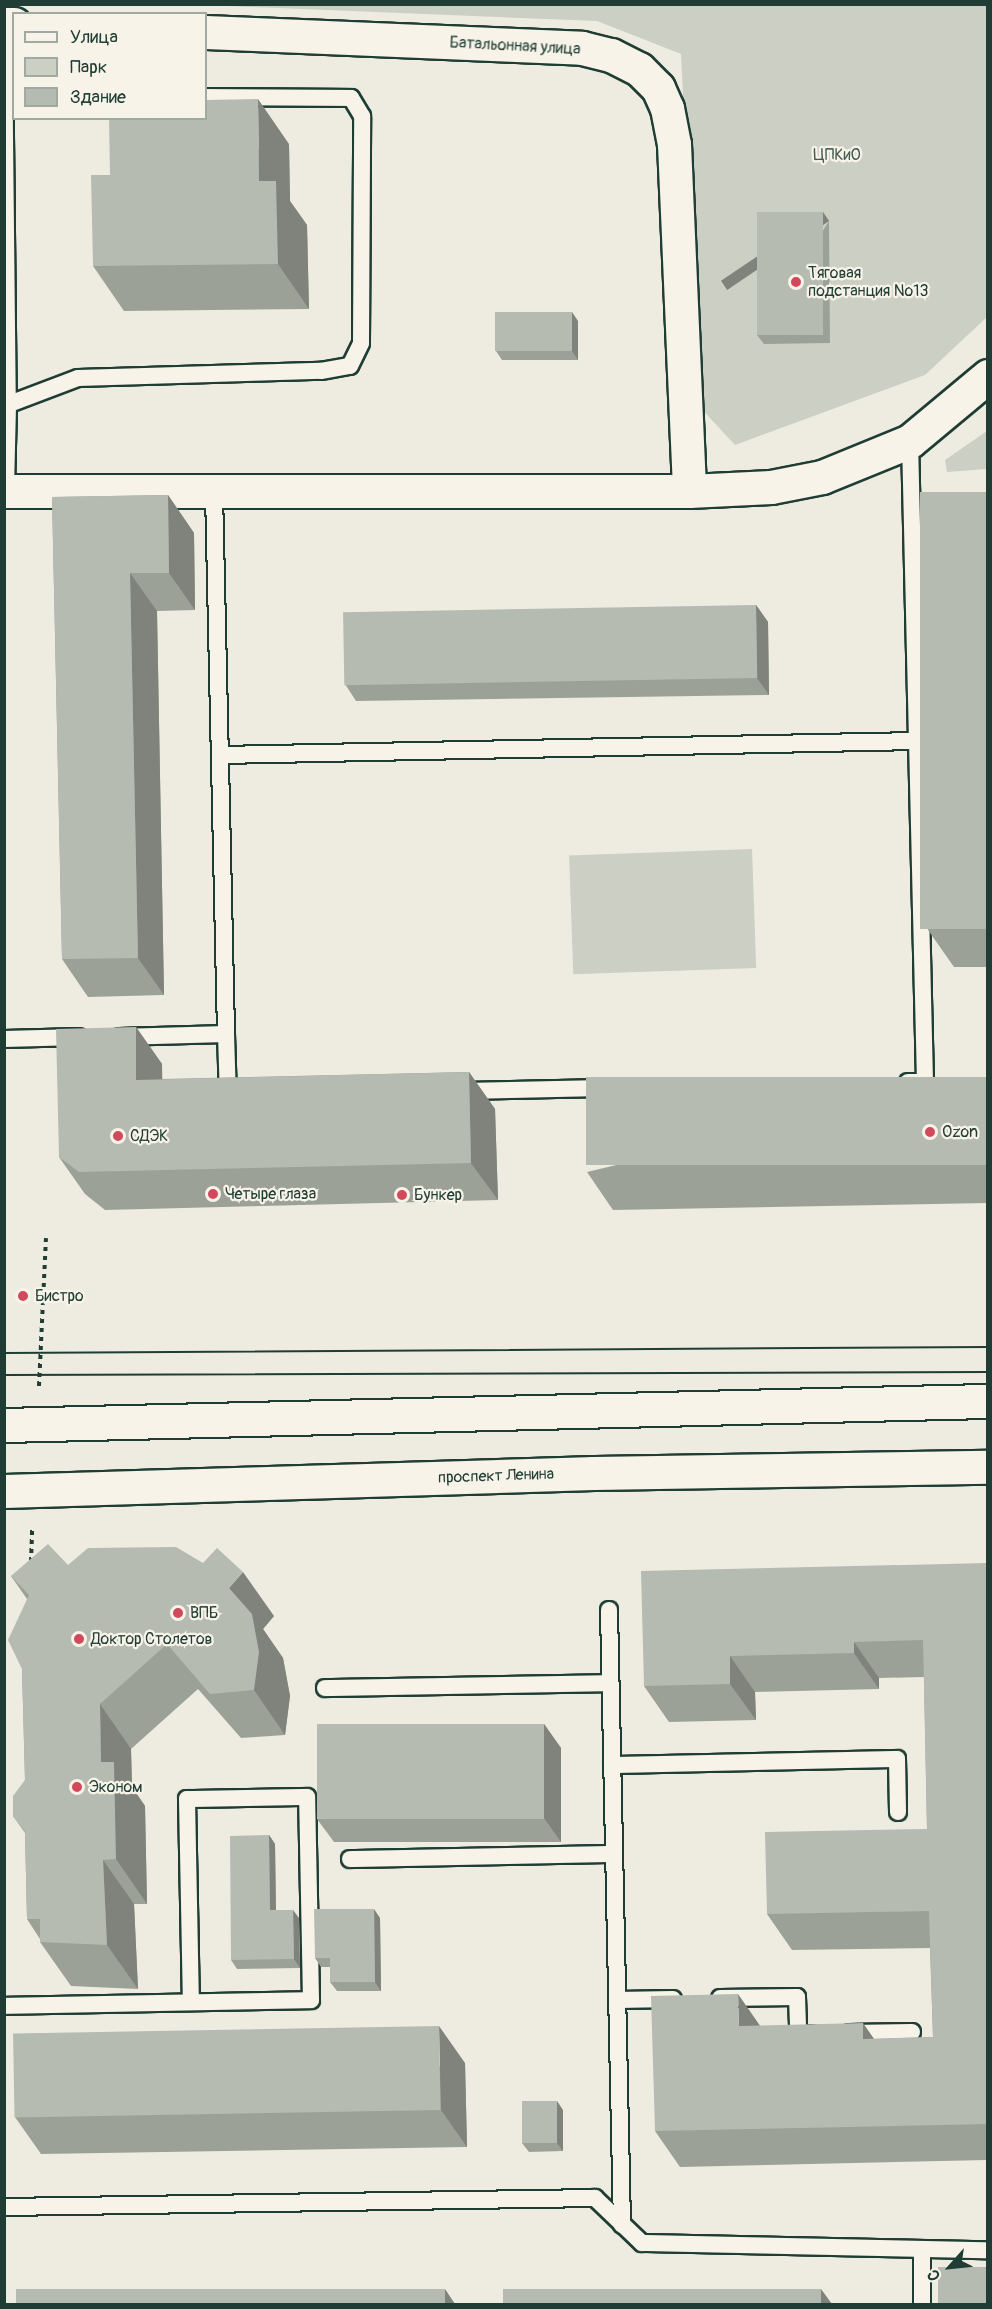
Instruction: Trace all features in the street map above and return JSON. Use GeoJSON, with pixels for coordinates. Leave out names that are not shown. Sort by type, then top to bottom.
{"type":"FeatureCollection","features":[{"type":"Feature","properties":{"kind":"main road","name":"Батальонная улица"},"geometry":{"type":"LineString","coordinates":[[207,32],[582,48],[611,55],[639,69],[658,88],[667,108],[674,144],[690,491]]}},
{"type":"Feature","properties":{"kind":"main road"},"geometry":{"type":"LineString","coordinates":[[5,490],[690,491],[771,487],[822,477],[910,441],[987,376]]}},
{"type":"Feature","properties":{"kind":"main road"},"geometry":{"type":"LineString","coordinates":[[4,1425],[987,1401]]}},
{"type":"Feature","properties":{"kind":"main road","name":"проспект Ленина"},"geometry":{"type":"LineString","coordinates":[[4,1491],[594,1473],[987,1467]]}},
{"type":"Feature","properties":{"kind":"lane"},"geometry":{"type":"LineString","coordinates":[[4,40],[8,112],[5,490]]}},
{"type":"Feature","properties":{"kind":"lane"},"geometry":{"type":"LineString","coordinates":[[6,406],[78,378],[321,371],[350,366],[361,343],[362,116],[351,98],[207,97]]}},
{"type":"Feature","properties":{"kind":"lane"},"geometry":{"type":"LineString","coordinates":[[910,441],[926,1082]]}},
{"type":"Feature","properties":{"kind":"lane"},"geometry":{"type":"LineString","coordinates":[[214,491],[228,1096],[252,1096]]}},
{"type":"Feature","properties":{"kind":"lane"},"geometry":{"type":"LineString","coordinates":[[220,755],[917,741]]}},
{"type":"Feature","properties":{"kind":"lane"},"geometry":{"type":"LineString","coordinates":[[4,1039],[226,1034]]}},
{"type":"Feature","properties":{"kind":"lane"},"geometry":{"type":"LineString","coordinates":[[890,1082],[946,1082]]}},
{"type":"Feature","properties":{"kind":"lane"},"geometry":{"type":"LineString","coordinates":[[441,1092],[618,1088]]}},
{"type":"Feature","properties":{"kind":"lane"},"geometry":{"type":"LineString","coordinates":[[609,1610],[621,2225]]}},
{"type":"Feature","properties":{"kind":"lane"},"geometry":{"type":"LineString","coordinates":[[325,1688],[610,1683]]}},
{"type":"Feature","properties":{"kind":"lane"},"geometry":{"type":"LineString","coordinates":[[612,1765],[897,1759],[898,1812]]}},
{"type":"Feature","properties":{"kind":"lane"},"geometry":{"type":"LineString","coordinates":[[4,2006],[311,2000],[307,1797],[187,1799],[191,2002]]}},
{"type":"Feature","properties":{"kind":"lane"},"geometry":{"type":"LineString","coordinates":[[350,1859],[614,1854]]}},
{"type":"Feature","properties":{"kind":"lane"},"geometry":{"type":"LineString","coordinates":[[617,2000],[797,1997],[798,2034],[912,2032]]}},
{"type":"Feature","properties":{"kind":"lane"},"geometry":{"type":"LineString","coordinates":[[4,2207],[595,2198],[642,2243],[987,2250]]}},
{"type":"Feature","properties":{"kind":"lane"},"geometry":{"type":"LineString","coordinates":[[922,2248],[922,2304]]}},
{"type":"Feature","properties":{"kind":"green space","name":"ЦПКиО"},"geometry":{"type":"Polygon","coordinates":[[[203,5],[987,5],[987,317],[925,375],[735,445],[698,405],[681,54],[597,21],[203,5]]]}},
{"type":"Feature","properties":{"kind":"green space"},"geometry":{"type":"Polygon","coordinates":[[[987,431],[987,469],[947,472],[945,460],[987,431]]]}},
{"type":"Feature","properties":{"kind":"green space"},"geometry":{"type":"Polygon","coordinates":[[[752,849],[756,968],[573,974],[569,855],[752,849]]]}},
{"type":"Feature","properties":{"kind":"building"},"geometry":{"type":"Polygon","coordinates":[[[258,99],[259,181],[276,181],[278,264],[93,266],[91,175],[110,175],[109,120],[207,120],[207,100],[258,99]]]}},
{"type":"Feature","properties":{"kind":"building","name":"Тяговая подстанция №13"},"geometry":{"type":"Polygon","coordinates":[[[757,212],[823,212],[823,335],[757,335],[757,212]]]}},
{"type":"Feature","properties":{"kind":"building"},"geometry":{"type":"Polygon","coordinates":[[[495,312],[572,312],[572,351],[495,351],[495,312]]]}},
{"type":"Feature","properties":{"kind":"building"},"geometry":{"type":"Polygon","coordinates":[[[920,492],[987,492],[987,929],[920,929],[920,492]]]}},
{"type":"Feature","properties":{"kind":"building"},"geometry":{"type":"Polygon","coordinates":[[[168,495],[169,573],[130,573],[138,958],[62,959],[52,497],[168,495]]]}},
{"type":"Feature","properties":{"kind":"building"},"geometry":{"type":"Polygon","coordinates":[[[756,605],[757,678],[344,685],[343,612],[756,605]]]}},
{"type":"Feature","properties":{"kind":"building"},"geometry":{"type":"Polygon","coordinates":[[[136,1027],[136,1080],[469,1072],[471,1163],[79,1172],[59,1157],[56,1029],[136,1027]]]}},
{"type":"Feature","properties":{"kind":"building"},"geometry":{"type":"Polygon","coordinates":[[[586,1077],[987,1077],[987,1165],[586,1165],[586,1077]]]}},
{"type":"Feature","properties":{"kind":"building"},"geometry":{"type":"Polygon","coordinates":[[[48,1544],[68,1565],[88,1548],[176,1547],[203,1563],[217,1548],[243,1572],[229,1588],[252,1614],[259,1652],[254,1690],[210,1694],[167,1644],[100,1704],[101,1762],[114,1762],[116,1859],[103,1860],[107,1945],[40,1942],[40,1919],[27,1919],[25,1832],[13,1816],[13,1796],[25,1780],[22,1669],[8,1640],[29,1595],[11,1576],[48,1544]]]}},
{"type":"Feature","properties":{"kind":"building"},"geometry":{"type":"Polygon","coordinates":[[[987,1563],[987,2124],[655,2131],[651,1996],[738,1994],[739,2026],[863,2023],[863,2039],[933,2037],[929,1911],[767,1914],[765,1832],[927,1829],[923,1640],[854,1642],[854,1653],[730,1656],[730,1684],[644,1686],[641,1571],[987,1563]]]}},
{"type":"Feature","properties":{"kind":"building"},"geometry":{"type":"Polygon","coordinates":[[[317,1724],[544,1724],[544,1819],[317,1819],[317,1724]]]}},
{"type":"Feature","properties":{"kind":"building"},"geometry":{"type":"Polygon","coordinates":[[[269,1835],[270,1910],[293,1910],[294,1959],[231,1960],[230,1836],[269,1835]]]}},
{"type":"Feature","properties":{"kind":"building"},"geometry":{"type":"Polygon","coordinates":[[[314,1909],[374,1909],[375,1982],[330,1982],[330,1958],[315,1958],[314,1909]]]}},
{"type":"Feature","properties":{"kind":"building"},"geometry":{"type":"Polygon","coordinates":[[[439,2026],[440,2110],[15,2117],[13,2033],[439,2026]]]}},
{"type":"Feature","properties":{"kind":"building"},"geometry":{"type":"Polygon","coordinates":[[[522,2101],[557,2101],[557,2143],[522,2143],[522,2101]]]}},
{"type":"Feature","properties":{"kind":"building"},"geometry":{"type":"Polygon","coordinates":[[[938,2267],[987,2267],[987,2304],[938,2304],[938,2267]]]}},
{"type":"Feature","properties":{"kind":"building"},"geometry":{"type":"Polygon","coordinates":[[[16,2289],[445,2289],[445,2304],[16,2304],[16,2289]]]}},
{"type":"Feature","properties":{"kind":"building"},"geometry":{"type":"Polygon","coordinates":[[[503,2289],[821,2289],[821,2304],[503,2304],[503,2289]]]}},
{"type":"Feature","properties":{"kind":"tram line"},"geometry":{"type":"LineString","coordinates":[[4,1353],[988,1347]]}},
{"type":"Feature","properties":{"kind":"tram line"},"geometry":{"type":"LineString","coordinates":[[4,1375],[988,1372]]}},
{"type":"Feature","properties":{"kind":"place","name":"Тяговая подстанция №13"},"geometry":{"type":"Point","coordinates":[796,282]}},
{"type":"Feature","properties":{"kind":"place","name":"Ozon"},"geometry":{"type":"Point","coordinates":[930,1132]}},
{"type":"Feature","properties":{"kind":"place","name":"СДЭК"},"geometry":{"type":"Point","coordinates":[118,1136]}},
{"type":"Feature","properties":{"kind":"place","name":"Четыре глаза"},"geometry":{"type":"Point","coordinates":[213,1194]}},
{"type":"Feature","properties":{"kind":"place","name":"Бункер"},"geometry":{"type":"Point","coordinates":[402,1195]}},
{"type":"Feature","properties":{"kind":"place","name":"Бистро"},"geometry":{"type":"Point","coordinates":[23,1296]}},
{"type":"Feature","properties":{"kind":"place","name":"ВПБ"},"geometry":{"type":"Point","coordinates":[178,1613]}},
{"type":"Feature","properties":{"kind":"place","name":"Доктор Столетов"},"geometry":{"type":"Point","coordinates":[79,1639]}},
{"type":"Feature","properties":{"kind":"place","name":"Эконом"},"geometry":{"type":"Point","coordinates":[77,1787]}}]}
